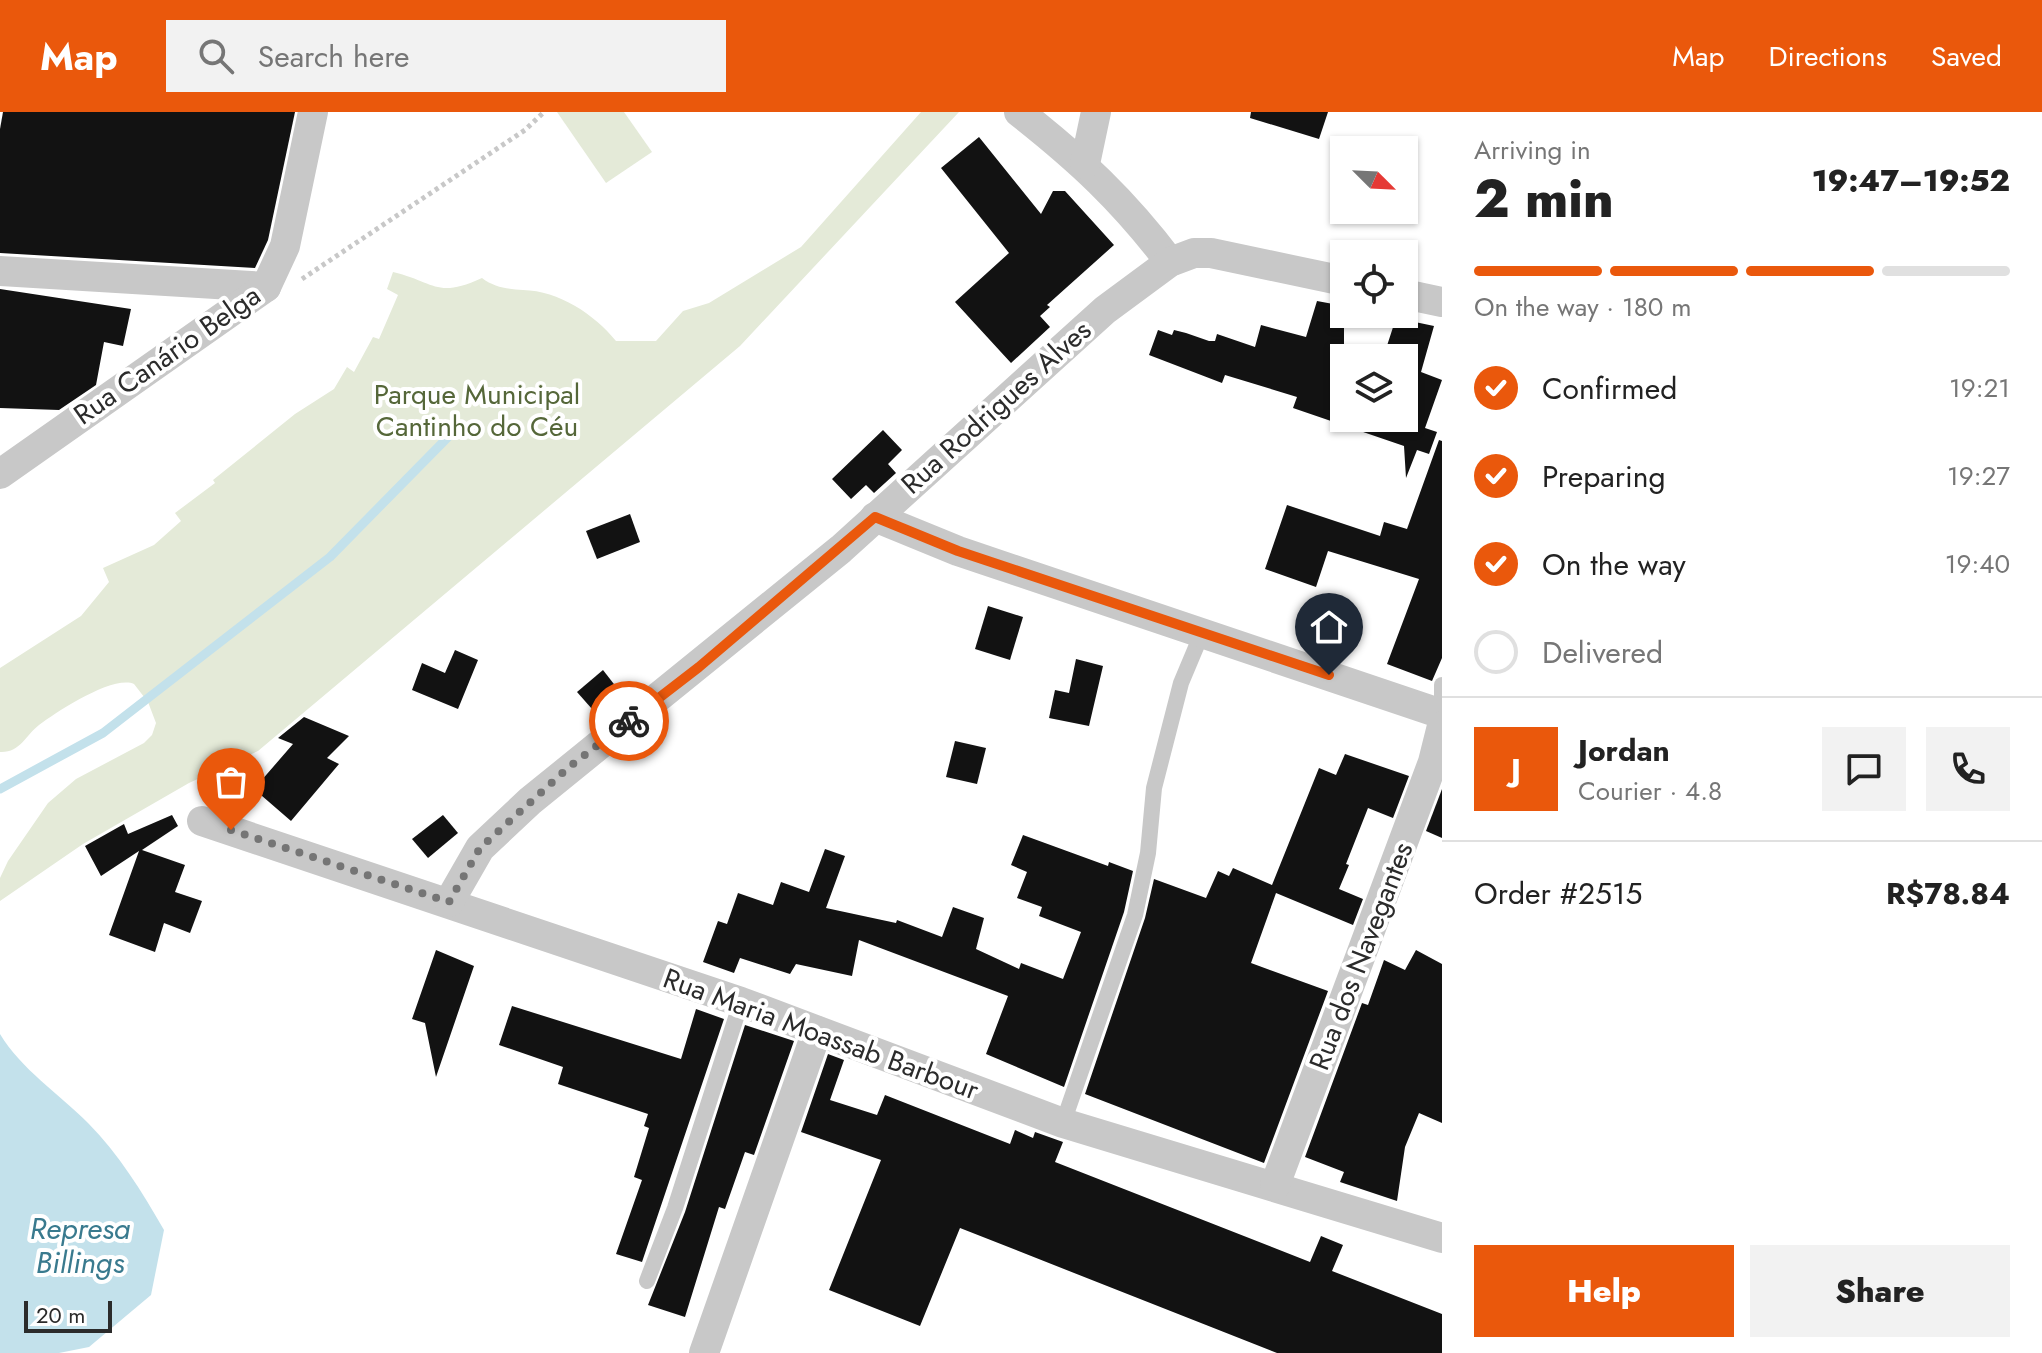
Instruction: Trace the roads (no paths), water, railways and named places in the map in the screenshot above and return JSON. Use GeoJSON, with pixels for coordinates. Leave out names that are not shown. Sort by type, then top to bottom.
{"type":"FeatureCollection","features":[{"type":"Feature","properties":{"kind":"street","name":"Rua Canário Belga"},"geometry":{"type":"LineString","coordinates":[[0,474],[266,287],[285,246],[313,112]]}},
{"type":"Feature","properties":{"kind":"street"},"geometry":{"type":"LineString","coordinates":[[1019,112],[1085,164],[1134,214],[1170,262]]}},
{"type":"Feature","properties":{"kind":"street"},"geometry":{"type":"LineString","coordinates":[[1085,164],[1096,112]]}},
{"type":"Feature","properties":{"kind":"street","name":"Rua Rodrigues Alves"},"geometry":{"type":"LineString","coordinates":[[449,902],[480,848],[530,801],[699,667],[875,517],[1105,310],[1170,262],[1194,253],[1211,253],[1330,278]]}},
{"type":"Feature","properties":{"kind":"street"},"geometry":{"type":"LineString","coordinates":[[0,271],[266,287]]}},
{"type":"Feature","properties":{"kind":"street"},"geometry":{"type":"LineString","coordinates":[[1418,297],[1442,302]]}},
{"type":"Feature","properties":{"kind":"street"},"geometry":{"type":"LineString","coordinates":[[875,517],[958,551],[1442,714]]}},
{"type":"Feature","properties":{"kind":"street","name":"Rua dos Navegantes"},"geometry":{"type":"LineString","coordinates":[[1275,1185],[1433,762],[1442,726]]}},
{"type":"Feature","properties":{"kind":"street","name":"Rua Maria Moassab Barbour"},"geometry":{"type":"LineString","coordinates":[[202,821],[449,902],[482,918],[741,1002],[1063,1123],[1442,1238]]}},
{"type":"Feature","properties":{"kind":"street"},"geometry":{"type":"LineString","coordinates":[[704,1353],[817,1031]]}},
{"type":"Feature","properties":{"kind":"lane"},"geometry":{"type":"LineString","coordinates":[[1063,1123],[1135,915],[1148,853],[1154,788],[1181,683],[1202,633]]}},
{"type":"Feature","properties":{"kind":"lane"},"geometry":{"type":"LineString","coordinates":[[1442,685],[1442,707]]}},
{"type":"Feature","properties":{"kind":"lane"},"geometry":{"type":"LineString","coordinates":[[647,1281],[675,1208],[741,1002]]}},
{"type":"Feature","properties":{"kind":"water","name":"Represa Billings"},"geometry":{"type":"Polygon","coordinates":[[[0,1034],[29,1070],[110,1147],[164,1230],[151,1295],[89,1347],[59,1353],[0,1353],[0,1034]]]}},
{"type":"Feature","properties":{"kind":"waterway"},"geometry":{"type":"LineString","coordinates":[[0,789],[103,733],[330,557],[454,431]]}},
{"type":"Feature","properties":{"kind":"park label","name":"Parque Municipal Cantinho do Céu"},"geometry":{"type":"Point","coordinates":[477,410]}}]}
